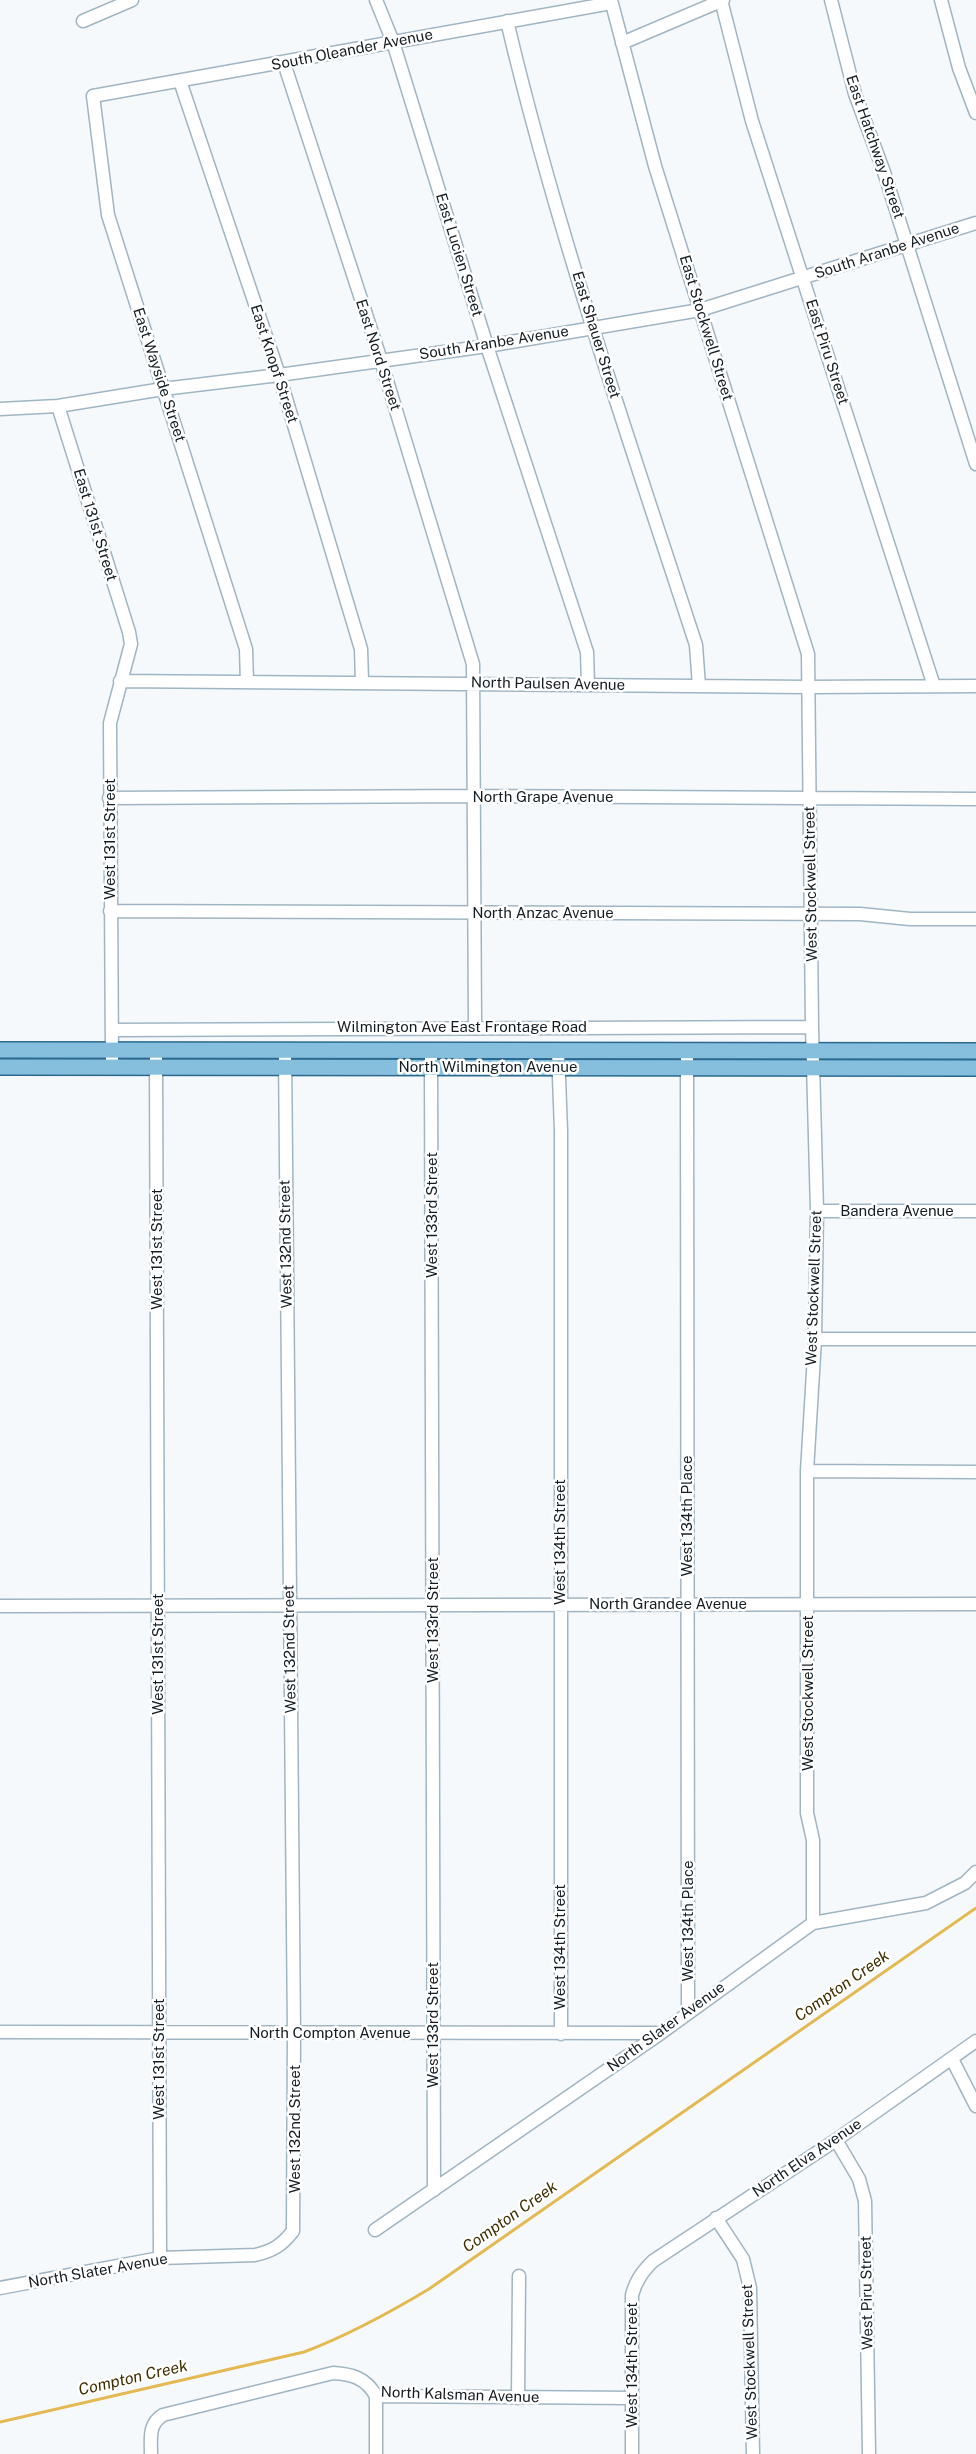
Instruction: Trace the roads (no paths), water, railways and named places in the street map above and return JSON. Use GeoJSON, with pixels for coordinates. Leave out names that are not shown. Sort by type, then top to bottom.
{"type":"FeatureCollection","features":[{"type":"Feature","properties":{"kind":"main road","name":"North Wilmington Avenue"},"geometry":{"type":"LineString","coordinates":[[0,1050],[976,1051]]}},
{"type":"Feature","properties":{"kind":"main road","name":"North Wilmington Avenue"},"geometry":{"type":"LineString","coordinates":[[0,1067],[976,1068]]}},
{"type":"Feature","properties":{"kind":"street"},"geometry":{"type":"LineString","coordinates":[[83,21],[132,0]]}},
{"type":"Feature","properties":{"kind":"street","name":"East Lucien Street"},"geometry":{"type":"LineString","coordinates":[[376,0],[393,42],[487,346],[587,652],[588,684]]}},
{"type":"Feature","properties":{"kind":"street"},"geometry":{"type":"LineString","coordinates":[[622,44],[722,0]]}},
{"type":"Feature","properties":{"kind":"street","name":"East Piru Street"},"geometry":{"type":"LineString","coordinates":[[722,0],[752,120],[934,686]]}},
{"type":"Feature","properties":{"kind":"street","name":"East Hatchway Street"},"geometry":{"type":"LineString","coordinates":[[831,0],[855,94],[884,172],[908,245],[976,464]]}},
{"type":"Feature","properties":{"kind":"street"},"geometry":{"type":"LineString","coordinates":[[941,0],[959,68],[976,113]]}},
{"type":"Feature","properties":{"kind":"street","name":"South Oleander Avenue"},"geometry":{"type":"LineString","coordinates":[[93,96],[284,63],[611,1]]}},
{"type":"Feature","properties":{"kind":"street","name":"East Stockwell Street"},"geometry":{"type":"LineString","coordinates":[[611,1],[655,166],[808,654]]}},
{"type":"Feature","properties":{"kind":"street","name":"East Shauer Street"},"geometry":{"type":"LineString","coordinates":[[507,21],[530,121],[593,328],[696,646],[699,686]]}},
{"type":"Feature","properties":{"kind":"street","name":"East Nord Street"},"geometry":{"type":"LineString","coordinates":[[284,63],[380,360],[470,649],[474,683],[475,1027]]}},
{"type":"Feature","properties":{"kind":"street","name":"East Knopf Street"},"geometry":{"type":"LineString","coordinates":[[180,81],[279,375],[361,649],[362,681]]}},
{"type":"Feature","properties":{"kind":"street","name":"East Wayside Street"},"geometry":{"type":"LineString","coordinates":[[93,96],[108,215],[246,649],[247,682]]}},
{"type":"Feature","properties":{"kind":"street","name":"South Aranbe Avenue"},"geometry":{"type":"LineString","coordinates":[[0,409],[58,406],[163,389],[487,346],[700,310],[976,223]]}},
{"type":"Feature","properties":{"kind":"street","name":"East 131st Street"},"geometry":{"type":"LineString","coordinates":[[58,406],[129,632],[130,644]]}},
{"type":"Feature","properties":{"kind":"street","name":"West 131st Street"},"geometry":{"type":"LineString","coordinates":[[112,1067],[110,723],[130,644]]}},
{"type":"Feature","properties":{"kind":"street","name":"West Stockwell Street"},"geometry":{"type":"LineString","coordinates":[[808,654],[812,1027],[817,1211],[815,1339],[807,1472],[807,1813],[812,1840],[812,1922]]}},
{"type":"Feature","properties":{"kind":"street","name":"North Paulsen Avenue"},"geometry":{"type":"LineString","coordinates":[[120,681],[362,681],[808,687],[976,686]]}},
{"type":"Feature","properties":{"kind":"street","name":"North Grape Avenue"},"geometry":{"type":"LineString","coordinates":[[109,798],[475,796],[976,799]]}},
{"type":"Feature","properties":{"kind":"street","name":"North Anzac Avenue"},"geometry":{"type":"LineString","coordinates":[[110,911],[812,914],[976,919]]}},
{"type":"Feature","properties":{"kind":"street","name":"Wilmington Ave East Frontage Road"},"geometry":{"type":"LineString","coordinates":[[112,1030],[812,1027]]}},
{"type":"Feature","properties":{"kind":"street","name":"West 131st Street"},"geometry":{"type":"LineString","coordinates":[[156,1050],[160,2258]]}},
{"type":"Feature","properties":{"kind":"street","name":"West 133rd Street"},"geometry":{"type":"LineString","coordinates":[[431,1050],[434,2190]]}},
{"type":"Feature","properties":{"kind":"street","name":"West 134th Place"},"geometry":{"type":"LineString","coordinates":[[687,1050],[688,2012]]}},
{"type":"Feature","properties":{"kind":"street","name":"West 132nd Street"},"geometry":{"type":"LineString","coordinates":[[283,2244],[293,2231],[295,2210],[285,1051]]}},
{"type":"Feature","properties":{"kind":"street","name":"West 134th Street"},"geometry":{"type":"LineString","coordinates":[[558,1051],[561,1131],[561,2034]]}},
{"type":"Feature","properties":{"kind":"street","name":"Bandera Avenue"},"geometry":{"type":"LineString","coordinates":[[817,1211],[976,1212]]}},
{"type":"Feature","properties":{"kind":"street"},"geometry":{"type":"LineString","coordinates":[[815,1339],[976,1339]]}},
{"type":"Feature","properties":{"kind":"street"},"geometry":{"type":"LineString","coordinates":[[807,1472],[976,1472]]}},
{"type":"Feature","properties":{"kind":"street","name":"North Grandee Avenue"},"geometry":{"type":"LineString","coordinates":[[0,1606],[976,1604]]}},
{"type":"Feature","properties":{"kind":"street","name":"North Slater Avenue"},"geometry":{"type":"LineString","coordinates":[[375,2230],[661,2033],[812,1922],[926,1903],[965,1883],[976,1872]]}},
{"type":"Feature","properties":{"kind":"street","name":"North Compton Avenue"},"geometry":{"type":"LineString","coordinates":[[0,2032],[661,2033]]}},
{"type":"Feature","properties":{"kind":"street","name":"North Elva Avenue"},"geometry":{"type":"LineString","coordinates":[[639,2276],[654,2261],[836,2140],[976,2041]]}},
{"type":"Feature","properties":{"kind":"street"},"geometry":{"type":"LineString","coordinates":[[952,2059],[976,2106]]}},
{"type":"Feature","properties":{"kind":"street","name":"West Piru Street"},"geometry":{"type":"LineString","coordinates":[[836,2140],[859,2179],[865,2201],[869,2454]]}},
{"type":"Feature","properties":{"kind":"street","name":"West Stockwell Street"},"geometry":{"type":"LineString","coordinates":[[716,2218],[743,2259],[750,2288],[753,2454]]}},
{"type":"Feature","properties":{"kind":"street","name":"North Slater Avenue"},"geometry":{"type":"LineString","coordinates":[[0,2288],[160,2258],[248,2255],[270,2252],[283,2244]]}},
{"type":"Feature","properties":{"kind":"street"},"geometry":{"type":"LineString","coordinates":[[518,2398],[519,2276]]}},
{"type":"Feature","properties":{"kind":"street","name":"West 134th Street"},"geometry":{"type":"LineString","coordinates":[[632,2454],[632,2295],[639,2276]]}},
{"type":"Feature","properties":{"kind":"street","name":"North Kalsman Avenue"},"geometry":{"type":"LineString","coordinates":[[151,2454],[154,2423],[162,2416],[333,2373],[348,2374],[361,2378],[376,2396],[632,2398]]}},
{"type":"Feature","properties":{"kind":"street"},"geometry":{"type":"LineString","coordinates":[[376,2396],[376,2454]]}},
{"type":"Feature","properties":{"kind":"waterway","name":"Compton Creek"},"geometry":{"type":"LineString","coordinates":[[0,2422],[304,2352],[399,2307],[429,2289],[976,1908]]}}]}
